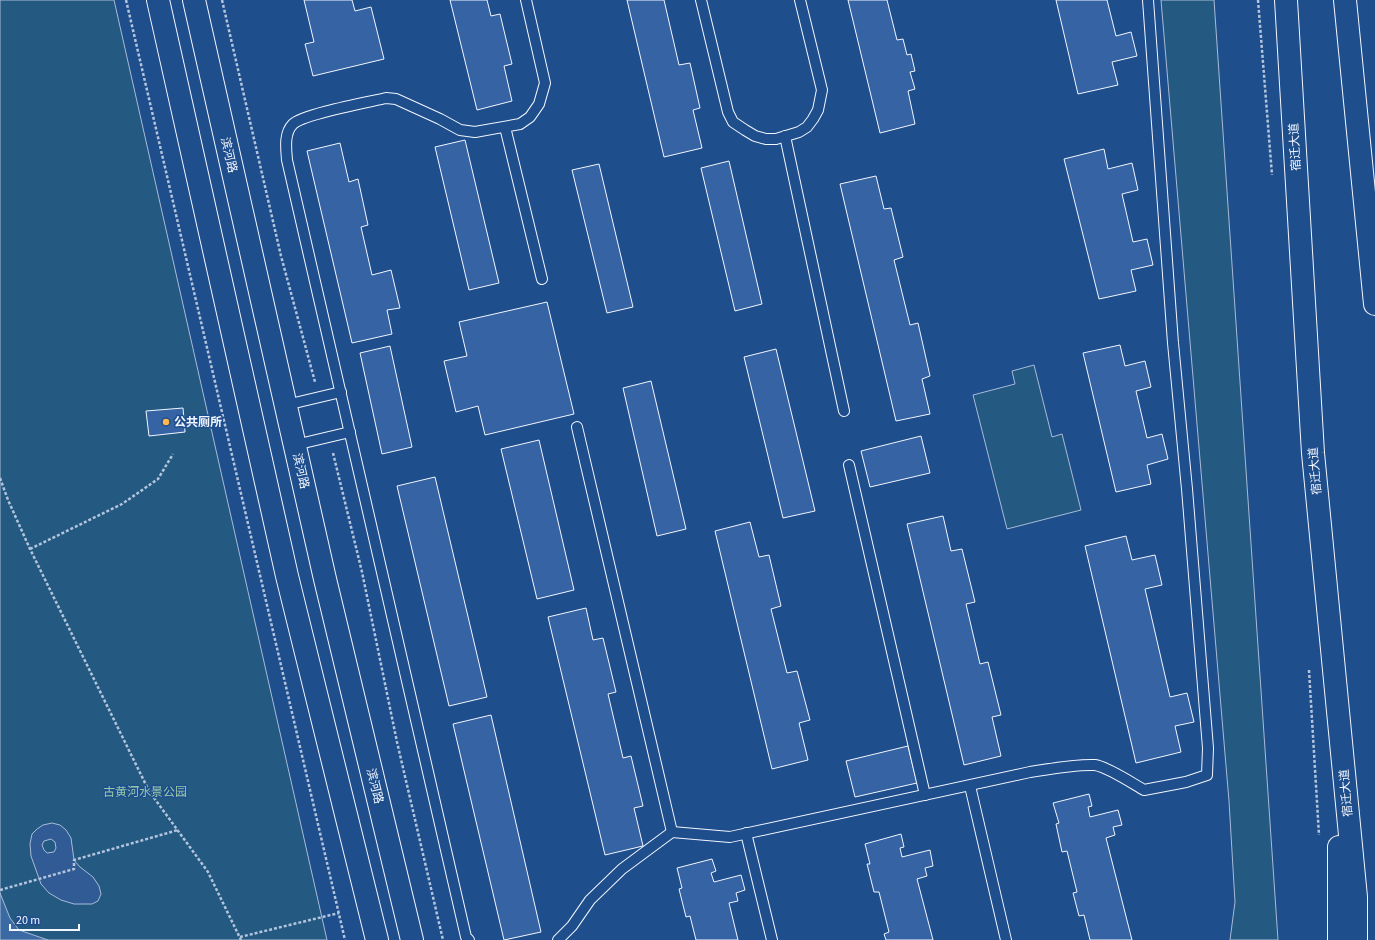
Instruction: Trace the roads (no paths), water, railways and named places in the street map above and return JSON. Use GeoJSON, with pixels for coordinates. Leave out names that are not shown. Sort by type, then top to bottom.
{"type":"FeatureCollection","features":[{"type":"Feature","properties":{"kind":"main road"},"geometry":{"type":"LineString","coordinates":[[158,0],[287,576],[377,940]]}},
{"type":"Feature","properties":{"kind":"main road","name":"滨河路"},"geometry":{"type":"LineString","coordinates":[[194,0],[325,579],[412,940]]}},
{"type":"Feature","properties":{"kind":"main road","name":"宿迁大道"},"geometry":{"type":"LineString","coordinates":[[1286,0],[1314,453],[1356,897],[1356,940]]}},
{"type":"Feature","properties":{"kind":"main road"},"geometry":{"type":"LineString","coordinates":[[1345,0],[1375,304]]}},
{"type":"Feature","properties":{"kind":"main road"},"geometry":{"type":"LineString","coordinates":[[1339,716],[1339,940]]}},
{"type":"Feature","properties":{"kind":"main road"},"geometry":{"type":"LineString","coordinates":[[1356,897],[1362,940]]}},
{"type":"Feature","properties":{"kind":"lane"},"geometry":{"type":"LineString","coordinates":[[469,940],[466,937],[341,392],[286,160],[285,143],[288,132],[294,123],[307,117],[386,98],[396,99],[460,130],[475,132],[520,124],[530,117],[539,104],[545,83],[526,0]]}},
{"type":"Feature","properties":{"kind":"lane"},"geometry":{"type":"LineString","coordinates":[[701,0],[728,112],[733,122],[755,136],[766,139],[776,139],[798,132],[807,127],[818,110],[822,90],[800,0]]}},
{"type":"Feature","properties":{"kind":"lane"},"geometry":{"type":"LineString","coordinates":[[558,940],[572,926],[590,900],[622,868],[672,832],[730,836],[1053,769],[1095,765],[1118,774],[1144,790],[1186,782],[1207,775],[1207,740],[1188,496],[1173,343],[1148,0]]}},
{"type":"Feature","properties":{"kind":"lane"},"geometry":{"type":"LineString","coordinates":[[505,127],[542,279]]}},
{"type":"Feature","properties":{"kind":"lane"},"geometry":{"type":"LineString","coordinates":[[785,136],[844,411]]}},
{"type":"Feature","properties":{"kind":"lane"},"geometry":{"type":"LineString","coordinates":[[286,405],[341,392]]}},
{"type":"Feature","properties":{"kind":"lane"},"geometry":{"type":"LineString","coordinates":[[577,427],[672,832]]}},
{"type":"Feature","properties":{"kind":"lane"},"geometry":{"type":"LineString","coordinates":[[295,445],[350,432]]}},
{"type":"Feature","properties":{"kind":"lane"},"geometry":{"type":"LineString","coordinates":[[848,465],[925,795]]}},
{"type":"Feature","properties":{"kind":"lane"},"geometry":{"type":"LineString","coordinates":[[970,786],[1006,940]]}},
{"type":"Feature","properties":{"kind":"lane"},"geometry":{"type":"LineString","coordinates":[[746,833],[772,940]]}},
{"type":"Feature","properties":{"kind":"place","name":"公共厕所"},"geometry":{"type":"Point","coordinates":[166,422]}},
{"type":"Feature","properties":{"kind":"park label","name":"古黄河水景公园"},"geometry":{"type":"Point","coordinates":[145,792]}}]}
